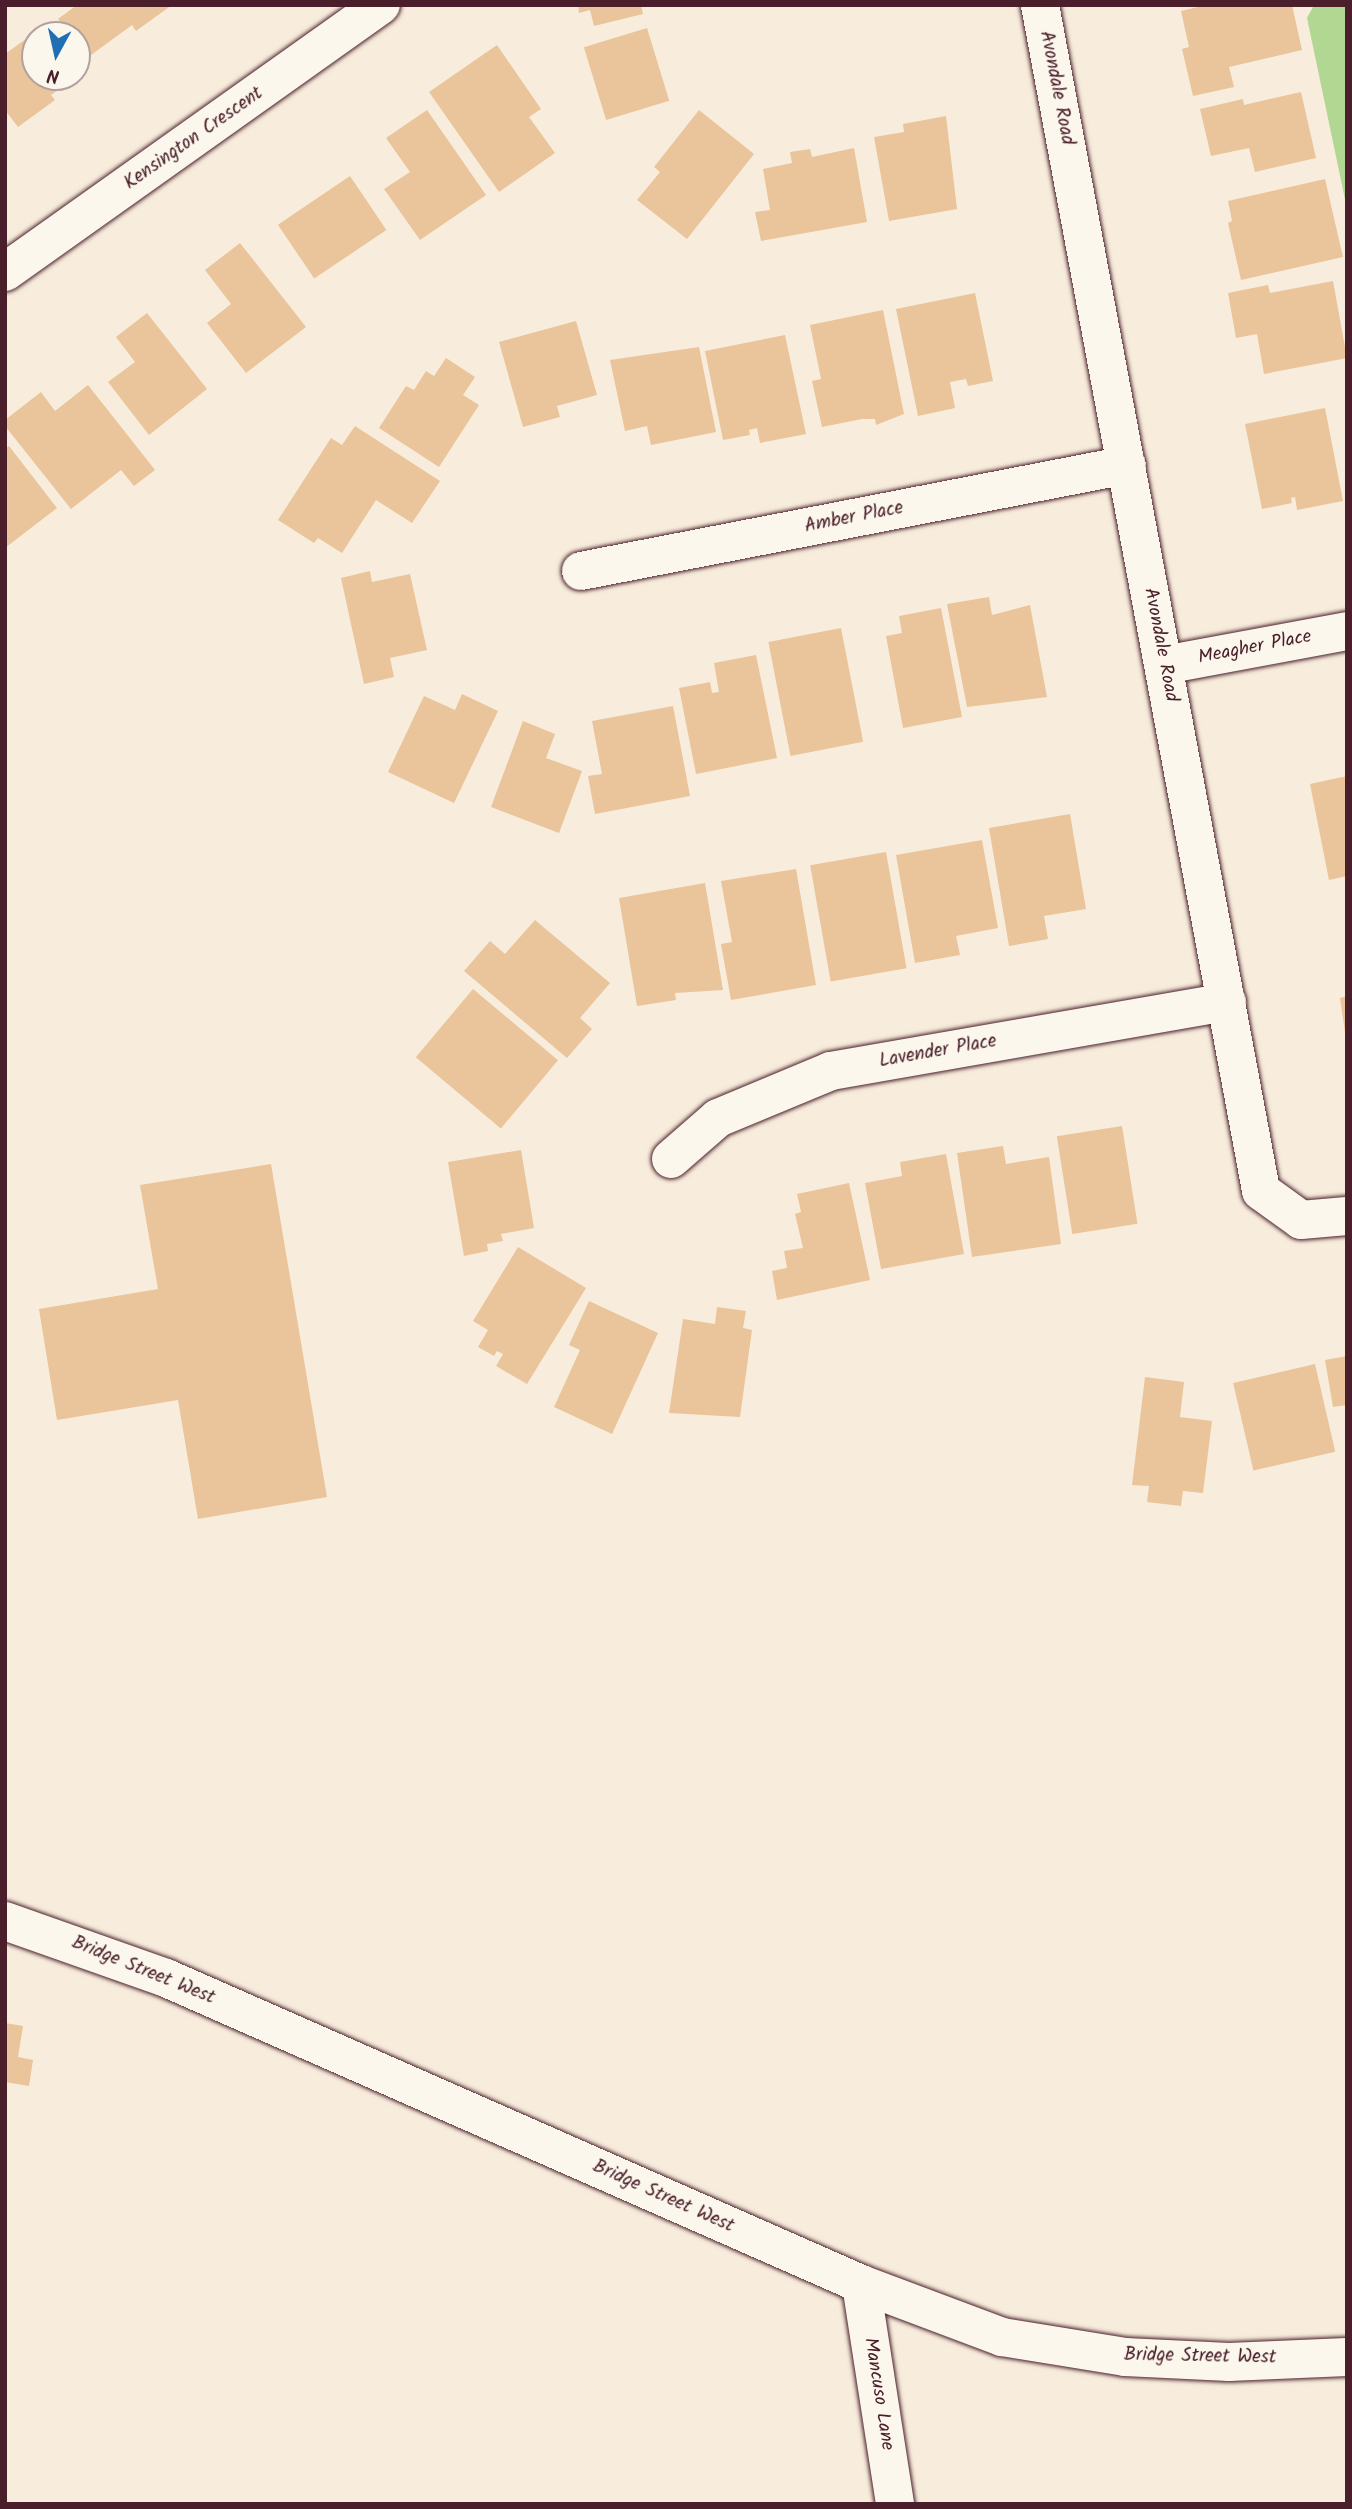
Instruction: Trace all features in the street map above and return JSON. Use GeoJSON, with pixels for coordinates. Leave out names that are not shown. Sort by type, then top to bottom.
{"type":"FeatureCollection","features":[{"type":"Feature","properties":{"kind":"street","name":"Kensington Crescent"},"geometry":{"type":"LineString","coordinates":[[5,272],[381,5]]}},
{"type":"Feature","properties":{"kind":"street","name":"Avondale Road"},"geometry":{"type":"LineString","coordinates":[[1040,5],[1261,1191],[1301,1220],[1347,1216]]}},
{"type":"Feature","properties":{"kind":"street","name":"Amber Place"},"geometry":{"type":"LineString","coordinates":[[581,571],[1126,465]]}},
{"type":"Feature","properties":{"kind":"street","name":"Meagher Place"},"geometry":{"type":"LineString","coordinates":[[1164,665],[1347,631]]}},
{"type":"Feature","properties":{"kind":"street","name":"Lavender Place"},"geometry":{"type":"LineString","coordinates":[[671,1159],[718,1118],[831,1071],[1227,1002]]}},
{"type":"Feature","properties":{"kind":"street","name":"Bridge Street West"},"geometry":{"type":"LineString","coordinates":[[5,1921],[166,1979],[861,2284],[1002,2337],[1125,2357],[1228,2362],[1347,2357]]}},
{"type":"Feature","properties":{"kind":"street","name":"Mancuso Lane"},"geometry":{"type":"LineString","coordinates":[[861,2284],[895,2504]]}},
{"type":"Feature","properties":{"kind":"green space"},"geometry":{"type":"Polygon","coordinates":[[[1314,5],[1347,5],[1347,209],[1307,18],[1314,5]]]}},
{"type":"Feature","properties":{"kind":"building"},"geometry":{"type":"Polygon","coordinates":[[[77,5],[172,5],[136,31],[132,25],[91,55],[91,21],[58,19],[77,5]]]}},
{"type":"Feature","properties":{"kind":"building"},"geometry":{"type":"Polygon","coordinates":[[[578,5],[641,5],[643,14],[594,26],[590,10],[579,13],[578,5]]]}},
{"type":"Feature","properties":{"kind":"building"},"geometry":{"type":"Polygon","coordinates":[[[1206,5],[1292,5],[1302,50],[1229,67],[1234,87],[1193,96],[1182,49],[1189,47],[1181,11],[1206,5]]]}},
{"type":"Feature","properties":{"kind":"building"},"geometry":{"type":"Polygon","coordinates":[[[647,28],[669,101],[606,120],[584,47],[647,28]]]}},
{"type":"Feature","properties":{"kind":"building"},"geometry":{"type":"Polygon","coordinates":[[[21,43],[21,91],[56,91],[51,95],[55,100],[18,127],[5,110],[5,54],[21,43]]]}},
{"type":"Feature","properties":{"kind":"building"},"geometry":{"type":"Polygon","coordinates":[[[497,45],[541,109],[529,117],[555,153],[499,192],[429,92],[497,45]]]}},
{"type":"Feature","properties":{"kind":"building"},"geometry":{"type":"Polygon","coordinates":[[[1301,92],[1316,158],[1255,172],[1249,148],[1211,156],[1200,109],[1243,99],[1244,105],[1301,92]]]}},
{"type":"Feature","properties":{"kind":"building"},"geometry":{"type":"Polygon","coordinates":[[[427,110],[486,195],[420,240],[384,189],[410,172],[386,138],[427,110]]]}},
{"type":"Feature","properties":{"kind":"building"},"geometry":{"type":"Polygon","coordinates":[[[699,110],[754,154],[687,239],[637,200],[660,172],[654,167],[699,110]]]}},
{"type":"Feature","properties":{"kind":"building"},"geometry":{"type":"Polygon","coordinates":[[[946,116],[957,209],[889,221],[874,137],[904,132],[903,124],[946,116]]]}},
{"type":"Feature","properties":{"kind":"building"},"geometry":{"type":"Polygon","coordinates":[[[854,148],[867,222],[761,241],[755,212],[770,210],[763,169],[792,163],[790,152],[810,149],[812,157],[854,148]]]}},
{"type":"Feature","properties":{"kind":"building"},"geometry":{"type":"Polygon","coordinates":[[[350,176],[386,230],[314,279],[278,225],[350,176]]]}},
{"type":"Feature","properties":{"kind":"building"},"geometry":{"type":"Polygon","coordinates":[[[1325,179],[1343,257],[1241,280],[1228,223],[1232,221],[1228,201],[1325,179]]]}},
{"type":"Feature","properties":{"kind":"building"},"geometry":{"type":"Polygon","coordinates":[[[240,243],[306,327],[246,373],[207,323],[231,304],[205,270],[240,243]]]}},
{"type":"Feature","properties":{"kind":"building"},"geometry":{"type":"Polygon","coordinates":[[[1333,281],[1347,358],[1264,374],[1257,334],[1236,338],[1228,293],[1268,285],[1270,293],[1333,281]]]}},
{"type":"Feature","properties":{"kind":"building"},"geometry":{"type":"Polygon","coordinates":[[[975,293],[993,381],[968,386],[966,379],[950,382],[955,408],[918,416],[896,309],[975,293]]]}},
{"type":"Feature","properties":{"kind":"building"},"geometry":{"type":"Polygon","coordinates":[[[883,310],[904,414],[876,425],[875,419],[862,419],[822,427],[812,381],[821,379],[810,325],[883,310]]]}},
{"type":"Feature","properties":{"kind":"building"},"geometry":{"type":"Polygon","coordinates":[[[147,313],[207,389],[149,435],[108,382],[135,362],[116,337],[147,313]]]}},
{"type":"Feature","properties":{"kind":"building"},"geometry":{"type":"Polygon","coordinates":[[[576,321],[597,395],[557,406],[560,417],[523,427],[499,342],[576,321]]]}},
{"type":"Feature","properties":{"kind":"building"},"geometry":{"type":"Polygon","coordinates":[[[785,335],[806,434],[760,443],[757,428],[749,430],[750,435],[723,440],[705,351],[785,335]]]}},
{"type":"Feature","properties":{"kind":"building"},"geometry":{"type":"Polygon","coordinates":[[[699,347],[716,432],[651,445],[647,426],[625,431],[610,360],[699,347]]]}},
{"type":"Feature","properties":{"kind":"building"},"geometry":{"type":"Polygon","coordinates":[[[446,358],[475,377],[463,395],[479,405],[439,467],[379,428],[406,386],[414,390],[426,371],[434,376],[446,358]]]}},
{"type":"Feature","properties":{"kind":"building"},"geometry":{"type":"Polygon","coordinates":[[[88,385],[155,470],[134,486],[121,470],[71,509],[5,426],[5,420],[41,392],[55,411],[88,385]]]}},
{"type":"Feature","properties":{"kind":"building"},"geometry":{"type":"Polygon","coordinates":[[[1325,408],[1343,501],[1297,510],[1295,497],[1291,498],[1292,503],[1262,509],[1245,424],[1325,408]]]}},
{"type":"Feature","properties":{"kind":"building"},"geometry":{"type":"Polygon","coordinates":[[[355,426],[440,481],[412,523],[376,500],[342,553],[318,538],[314,543],[278,520],[331,438],[342,445],[355,426]]]}},
{"type":"Feature","properties":{"kind":"building"},"geometry":{"type":"Polygon","coordinates":[[[9,446],[57,508],[5,548],[5,449],[9,446]]]}},
{"type":"Feature","properties":{"kind":"building"},"geometry":{"type":"Polygon","coordinates":[[[370,571],[372,582],[410,574],[427,650],[390,658],[394,677],[364,684],[341,578],[370,571]]]}},
{"type":"Feature","properties":{"kind":"building"},"geometry":{"type":"Polygon","coordinates":[[[989,597],[992,615],[1030,605],[1047,697],[967,707],[947,604],[989,597]]]}},
{"type":"Feature","properties":{"kind":"building"},"geometry":{"type":"Polygon","coordinates":[[[941,608],[962,717],[903,728],[886,636],[902,633],[899,616],[941,608]]]}},
{"type":"Feature","properties":{"kind":"building"},"geometry":{"type":"Polygon","coordinates":[[[841,628],[863,742],[790,756],[768,642],[841,628]]]}},
{"type":"Feature","properties":{"kind":"building"},"geometry":{"type":"Polygon","coordinates":[[[756,655],[777,758],[696,774],[679,688],[710,682],[712,693],[719,692],[714,663],[756,655]]]}},
{"type":"Feature","properties":{"kind":"building"},"geometry":{"type":"Polygon","coordinates":[[[462,694],[498,711],[454,803],[388,772],[424,696],[455,710],[462,694]]]}},
{"type":"Feature","properties":{"kind":"building"},"geometry":{"type":"Polygon","coordinates":[[[673,706],[690,796],[595,814],[588,776],[602,774],[592,721],[673,706]]]}},
{"type":"Feature","properties":{"kind":"building"},"geometry":{"type":"Polygon","coordinates":[[[523,721],[555,734],[546,758],[582,771],[559,833],[491,807],[523,721]]]}},
{"type":"Feature","properties":{"kind":"building"},"geometry":{"type":"Polygon","coordinates":[[[1347,776],[1347,876],[1329,880],[1310,784],[1347,776]]]}},
{"type":"Feature","properties":{"kind":"building"},"geometry":{"type":"Polygon","coordinates":[[[1070,814],[1086,909],[1044,916],[1048,939],[1009,946],[989,828],[1070,814]]]}},
{"type":"Feature","properties":{"kind":"building"},"geometry":{"type":"Polygon","coordinates":[[[982,840],[998,928],[956,936],[960,955],[915,963],[896,855],[982,840]]]}},
{"type":"Feature","properties":{"kind":"building"},"geometry":{"type":"Polygon","coordinates":[[[886,852],[906,968],[831,982],[810,865],[886,852]]]}},
{"type":"Feature","properties":{"kind":"building"},"geometry":{"type":"Polygon","coordinates":[[[796,869],[816,985],[731,1000],[721,944],[732,942],[721,881],[796,869]]]}},
{"type":"Feature","properties":{"kind":"building"},"geometry":{"type":"Polygon","coordinates":[[[705,883],[723,990],[675,993],[676,1000],[637,1006],[619,898],[705,883]]]}},
{"type":"Feature","properties":{"kind":"building"},"geometry":{"type":"Polygon","coordinates":[[[535,920],[610,983],[580,1018],[592,1029],[567,1058],[464,971],[490,941],[505,954],[535,920]]]}},
{"type":"Feature","properties":{"kind":"building"},"geometry":{"type":"Polygon","coordinates":[[[473,989],[558,1060],[501,1129],[416,1057],[473,989]]]}},
{"type":"Feature","properties":{"kind":"building"},"geometry":{"type":"Polygon","coordinates":[[[1347,996],[1347,1032],[1345,1032],[1340,998],[1347,996]]]}},
{"type":"Feature","properties":{"kind":"building"},"geometry":{"type":"Polygon","coordinates":[[[1122,1126],[1137,1224],[1072,1234],[1057,1136],[1122,1126]]]}},
{"type":"Feature","properties":{"kind":"building"},"geometry":{"type":"Polygon","coordinates":[[[1003,1146],[1006,1164],[1049,1157],[1061,1244],[972,1257],[957,1153],[1003,1146]]]}},
{"type":"Feature","properties":{"kind":"building"},"geometry":{"type":"Polygon","coordinates":[[[521,1150],[534,1228],[501,1234],[503,1241],[487,1244],[488,1251],[464,1256],[448,1162],[521,1150]]]}},
{"type":"Feature","properties":{"kind":"building"},"geometry":{"type":"Polygon","coordinates":[[[946,1154],[964,1254],[881,1269],[865,1183],[902,1176],[900,1162],[946,1154]]]}},
{"type":"Feature","properties":{"kind":"building"},"geometry":{"type":"Polygon","coordinates":[[[271,1164],[327,1497],[198,1519],[178,1400],[57,1420],[39,1309],[158,1289],[140,1185],[271,1164]]]}},
{"type":"Feature","properties":{"kind":"building"},"geometry":{"type":"Polygon","coordinates":[[[849,1183],[870,1280],[777,1300],[772,1271],[787,1268],[784,1251],[803,1248],[795,1214],[801,1212],[797,1194],[849,1183]]]}},
{"type":"Feature","properties":{"kind":"building"},"geometry":{"type":"Polygon","coordinates":[[[518,1247],[586,1288],[527,1384],[496,1366],[503,1354],[497,1351],[494,1356],[478,1347],[488,1330],[473,1321],[518,1247]]]}},
{"type":"Feature","properties":{"kind":"building"},"geometry":{"type":"Polygon","coordinates":[[[589,1301],[658,1333],[612,1434],[554,1407],[580,1350],[569,1345],[589,1301]]]}},
{"type":"Feature","properties":{"kind":"building"},"geometry":{"type":"Polygon","coordinates":[[[717,1307],[746,1311],[743,1328],[752,1330],[740,1417],[669,1413],[683,1319],[715,1324],[717,1307]]]}},
{"type":"Feature","properties":{"kind":"building"},"geometry":{"type":"Polygon","coordinates":[[[1347,1356],[1347,1405],[1333,1407],[1325,1360],[1347,1356]]]}},
{"type":"Feature","properties":{"kind":"building"},"geometry":{"type":"Polygon","coordinates":[[[1315,1364],[1335,1452],[1253,1471],[1233,1383],[1315,1364]]]}},
{"type":"Feature","properties":{"kind":"building"},"geometry":{"type":"Polygon","coordinates":[[[1145,1377],[1184,1382],[1180,1417],[1212,1421],[1203,1493],[1183,1491],[1181,1506],[1147,1502],[1149,1486],[1132,1485],[1145,1377]]]}},
{"type":"Feature","properties":{"kind":"building"},"geometry":{"type":"Polygon","coordinates":[[[5,2023],[23,2026],[18,2057],[33,2060],[29,2086],[5,2082],[5,2023]]]}}]}
